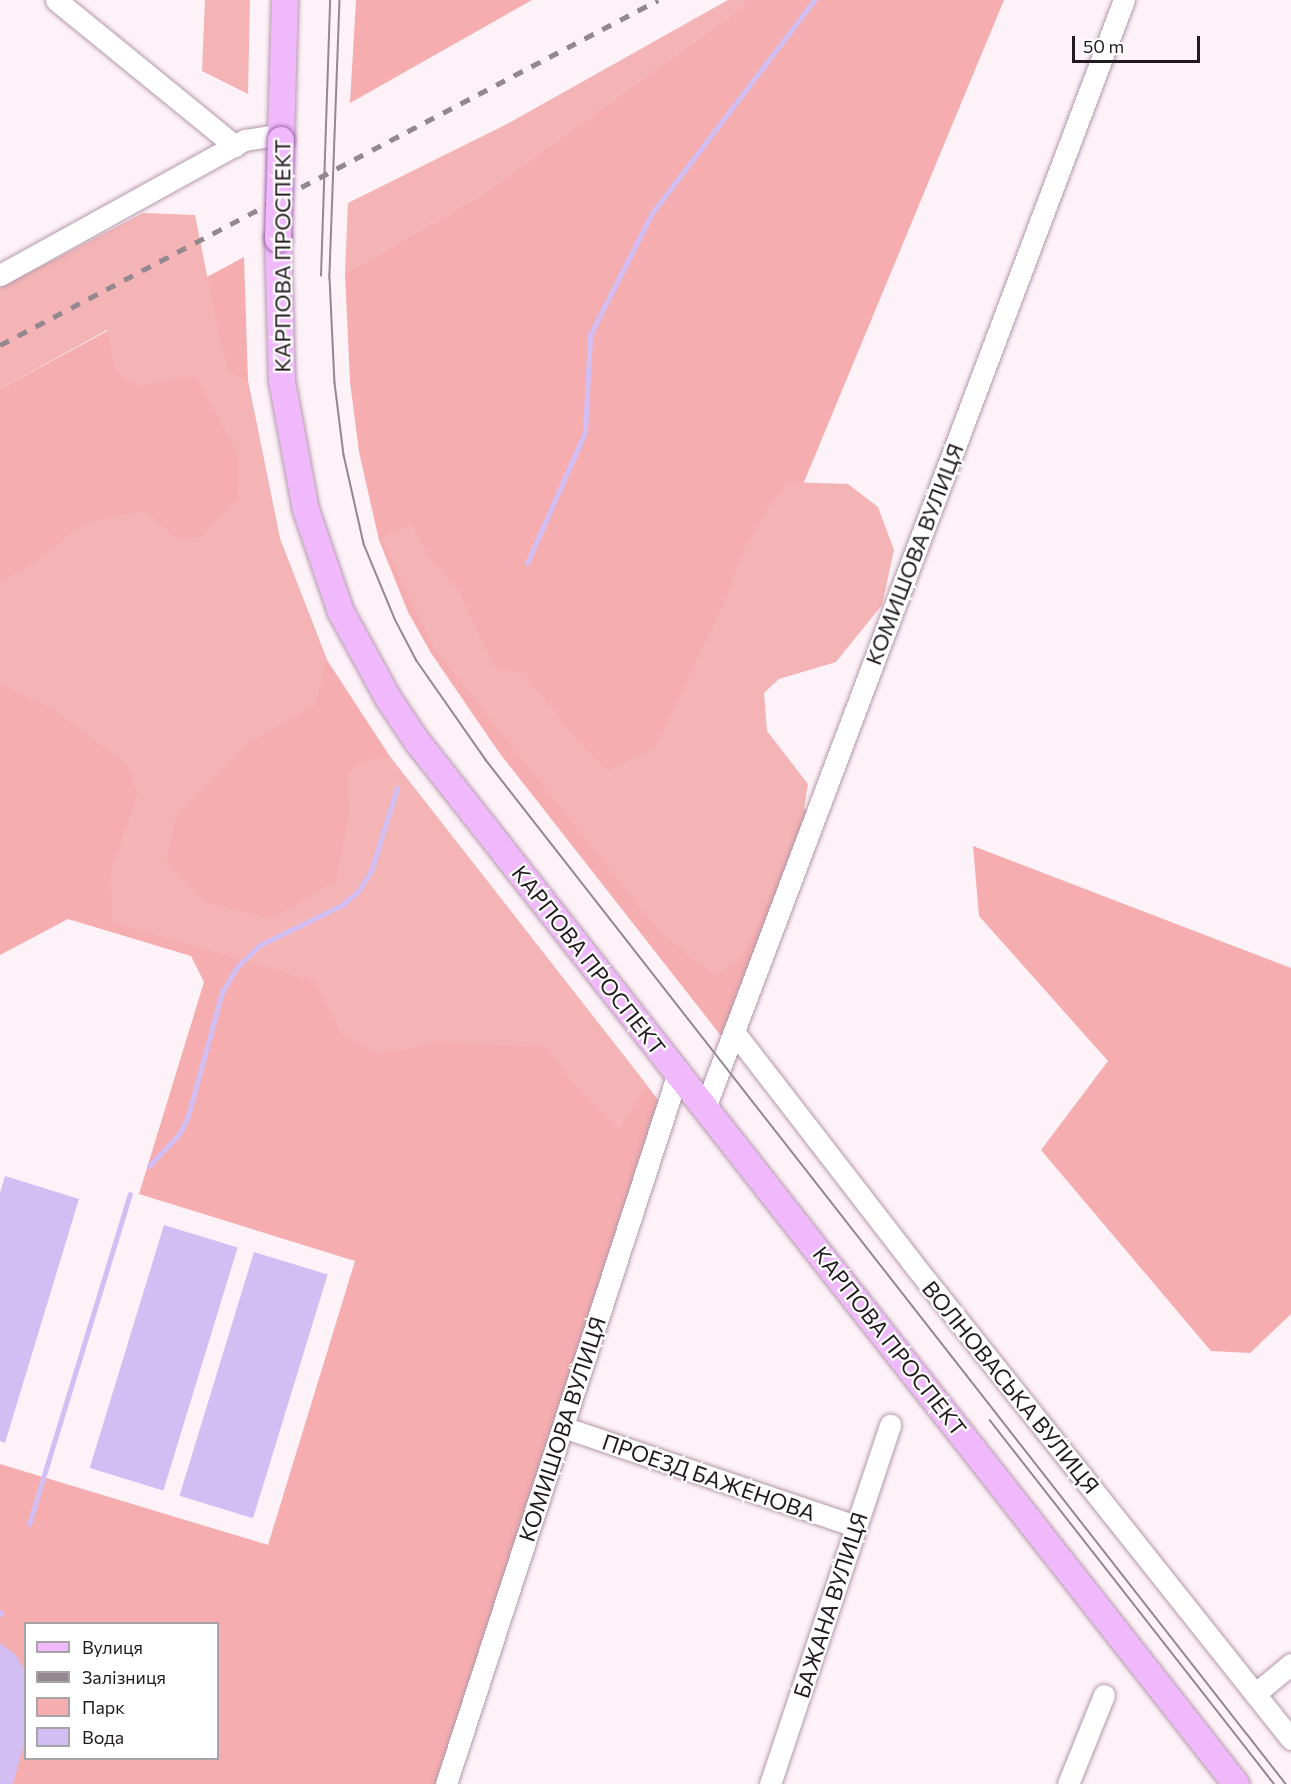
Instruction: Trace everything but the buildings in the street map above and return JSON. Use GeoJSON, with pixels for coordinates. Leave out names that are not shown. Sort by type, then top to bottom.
{"type":"FeatureCollection","features":[{"type":"Feature","properties":{"kind":"main road","name":"КАРПОВА ПРОСПЕКТ"},"geometry":{"type":"LineString","coordinates":[[285,0],[278,312],[292,447],[306,510],[341,612],[372,671],[416,740],[1236,1784]]}},
{"type":"Feature","properties":{"kind":"street"},"geometry":{"type":"LineString","coordinates":[[56,0],[235,146]]}},
{"type":"Feature","properties":{"kind":"street","name":"КОМИШОВА ВУЛИЦЯ"},"geometry":{"type":"LineString","coordinates":[[705,1108],[1124,0]]}},
{"type":"Feature","properties":{"kind":"street"},"geometry":{"type":"LineString","coordinates":[[1,273],[235,146],[281,137]]}},
{"type":"Feature","properties":{"kind":"street","name":"ВОЛНОВАСЬКА ВУЛИЦЯ"},"geometry":{"type":"LineString","coordinates":[[734,1032],[1291,1739]]}},
{"type":"Feature","properties":{"kind":"street","name":"КОМИШОВА ВУЛИЦЯ"},"geometry":{"type":"LineString","coordinates":[[447,1784],[678,1074]]}},
{"type":"Feature","properties":{"kind":"street","name":"БАЖАНА ВУЛИЦЯ"},"geometry":{"type":"LineString","coordinates":[[770,1784],[890,1425]]}},
{"type":"Feature","properties":{"kind":"street","name":"ПРОЕЗД БАЖЕНОВА"},"geometry":{"type":"LineString","coordinates":[[562,1427],[856,1526]]}},
{"type":"Feature","properties":{"kind":"street"},"geometry":{"type":"LineString","coordinates":[[1255,1694],[1291,1664]]}},
{"type":"Feature","properties":{"kind":"street"},"geometry":{"type":"LineString","coordinates":[[1068,1784],[1104,1695]]}},
{"type":"Feature","properties":{"kind":"green space"},"geometry":{"type":"Polygon","coordinates":[[[356,0],[532,0],[350,103],[356,0]]]}},
{"type":"Feature","properties":{"kind":"green space"},"geometry":{"type":"Polygon","coordinates":[[[746,0],[1004,0],[692,752],[816,815],[729,1046],[498,751],[431,653],[408,612],[379,540],[359,452],[350,382],[345,273],[481,195],[728,17],[746,0]]]}},
{"type":"Feature","properties":{"kind":"green space"},"geometry":{"type":"Polygon","coordinates":[[[244,257],[248,381],[280,539],[327,660],[391,758],[666,1110],[446,1784],[0,1784],[0,1464],[268,1545],[355,1261],[139,1194],[204,982],[191,956],[68,919],[0,955],[0,389],[244,257]]]}},
{"type":"Feature","properties":{"kind":"green space"},"geometry":{"type":"Polygon","coordinates":[[[973,846],[1291,968],[1291,1314],[1250,1353],[1211,1351],[1041,1150],[1108,1061],[979,916],[973,846]]]}},
{"type":"Feature","properties":{"kind":"shaded area"},"geometry":{"type":"Polygon","coordinates":[[[205,0],[250,0],[248,94],[202,71],[205,0]]]}},
{"type":"Feature","properties":{"kind":"shaded area"},"geometry":{"type":"Polygon","coordinates":[[[728,0],[746,0],[728,17],[481,195],[345,273],[348,203],[507,124],[728,0]]]}},
{"type":"Feature","properties":{"kind":"shaded area"},"geometry":{"type":"Polygon","coordinates":[[[143,213],[195,215],[219,336],[230,373],[248,381],[280,539],[327,660],[315,705],[247,744],[176,814],[166,864],[204,902],[272,919],[336,881],[349,812],[347,773],[365,760],[391,758],[647,1085],[620,1130],[573,1083],[546,1047],[438,1042],[376,1054],[342,1034],[314,981],[112,922],[111,870],[138,794],[127,765],[53,709],[0,684],[0,583],[32,564],[84,523],[145,511],[174,537],[199,538],[237,499],[238,453],[195,376],[137,386],[115,370],[107,330],[0,389],[0,288],[143,213]]]}},
{"type":"Feature","properties":{"kind":"shaded area"},"geometry":{"type":"Polygon","coordinates":[[[788,482],[848,484],[878,507],[894,550],[882,605],[836,662],[779,679],[764,693],[767,731],[808,784],[803,815],[760,920],[740,960],[714,976],[658,930],[434,648],[381,538],[412,525],[430,558],[458,590],[496,670],[524,673],[582,746],[607,771],[655,748],[724,603],[743,552],[768,508],[788,482]]]}},
{"type":"Feature","properties":{"kind":"water"},"geometry":{"type":"Polygon","coordinates":[[[5,1176],[79,1199],[5,1443],[0,1441],[0,1193],[5,1176]]]}},
{"type":"Feature","properties":{"kind":"water"},"geometry":{"type":"Polygon","coordinates":[[[164,1225],[238,1248],[163,1490],[90,1468],[164,1225]]]}},
{"type":"Feature","properties":{"kind":"water"},"geometry":{"type":"Polygon","coordinates":[[[254,1252],[328,1275],[253,1518],[179,1496],[254,1252]]]}},
{"type":"Feature","properties":{"kind":"water"},"geometry":{"type":"Polygon","coordinates":[[[0,1643],[16,1655],[24,1670],[24,1744],[13,1784],[0,1784],[0,1643]]]}},
{"type":"Feature","properties":{"kind":"waterway"},"geometry":{"type":"LineString","coordinates":[[527,563],[585,432],[590,335],[652,213],[814,0]]}},
{"type":"Feature","properties":{"kind":"waterway"},"geometry":{"type":"LineString","coordinates":[[149,1166],[179,1134],[188,1116],[222,992],[237,967],[260,945],[342,905],[359,890],[371,871],[397,788]]}},
{"type":"Feature","properties":{"kind":"waterway"},"geometry":{"type":"LineString","coordinates":[[29,1524],[130,1194]]}},
{"type":"Feature","properties":{"kind":"tram line"},"geometry":{"type":"LineString","coordinates":[[321,276],[330,0]]}},
{"type":"Feature","properties":{"kind":"tram line"},"geometry":{"type":"LineString","coordinates":[[340,0],[330,278],[335,383],[344,455],[364,544],[395,619],[417,661],[486,760],[1286,1784]]}},
{"type":"Feature","properties":{"kind":"tram line"},"geometry":{"type":"LineString","coordinates":[[990,1420],[1274,1784]]}},
{"type":"Feature","properties":{"kind":"railway"},"geometry":{"type":"LineString","coordinates":[[0,345],[658,0]]}}]}
